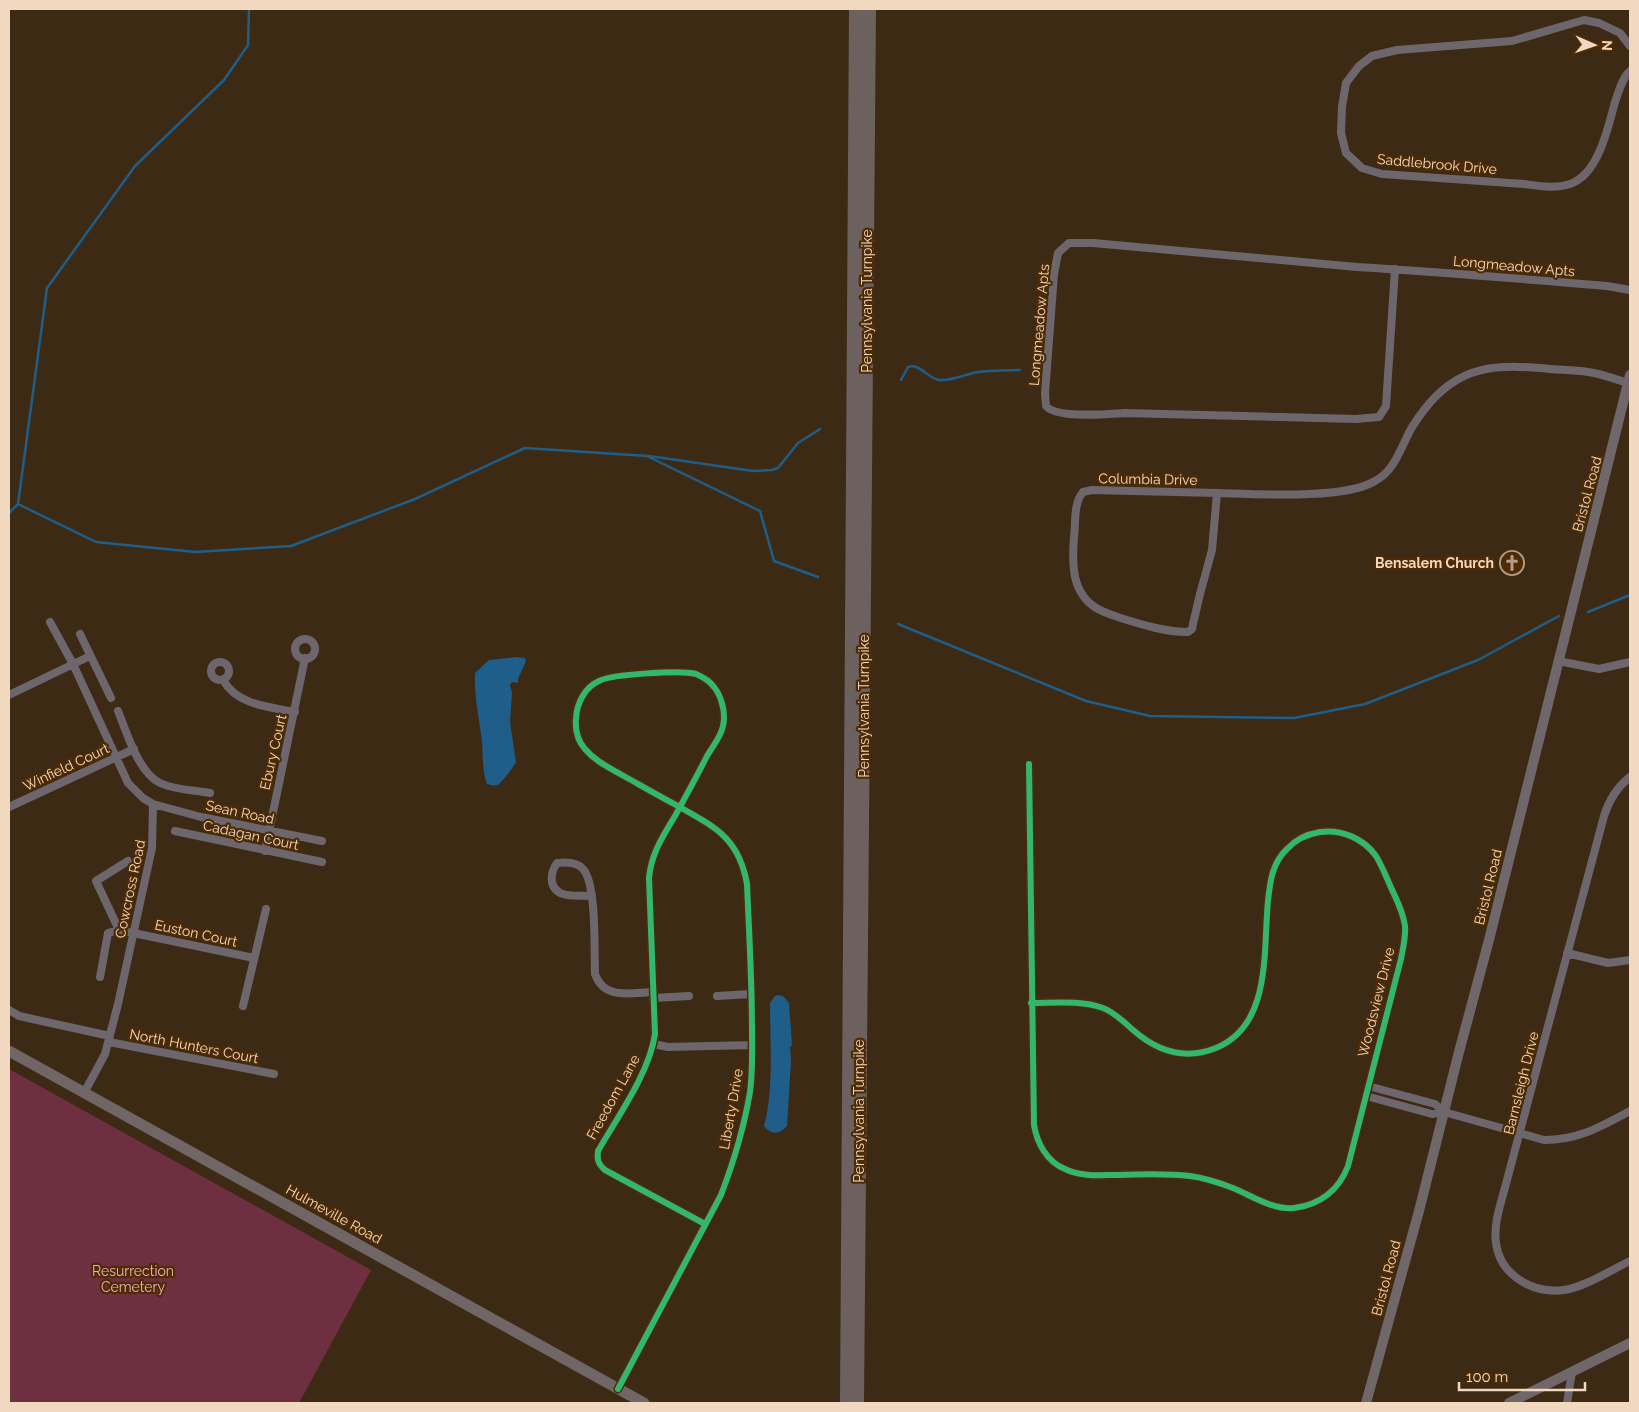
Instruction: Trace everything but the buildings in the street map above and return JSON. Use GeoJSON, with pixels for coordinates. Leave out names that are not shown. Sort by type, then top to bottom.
{"type":"FeatureCollection","features":[{"type":"Feature","properties":{"kind":"highway","name":"Pennsylvania Turnpike"},"geometry":{"type":"LineString","coordinates":[[847,1403],[856,9]]}},
{"type":"Feature","properties":{"kind":"highway","name":"Pennsylvania Turnpike"},"geometry":{"type":"LineString","coordinates":[[857,1403],[869,9]]}},
{"type":"Feature","properties":{"kind":"main road","name":"Bristol Road"},"geometry":{"type":"LineString","coordinates":[[1366,1403],[1444,1112],[1612,454],[1629,379]]}},
{"type":"Feature","properties":{"kind":"main road","name":"Hulmeville Road"},"geometry":{"type":"LineString","coordinates":[[9,1051],[644,1403]]}},
{"type":"Feature","properties":{"kind":"main road"},"geometry":{"type":"LineString","coordinates":[[1509,1403],[1630,1343]]}},
{"type":"Feature","properties":{"kind":"street","name":"Saddlebrook Drive"},"geometry":{"type":"LineString","coordinates":[[1630,46],[1620,33],[1599,23],[1584,20],[1512,41],[1397,50],[1377,54],[1358,66],[1346,83],[1341,133],[1346,153],[1362,168],[1382,174],[1545,187],[1572,183],[1587,172],[1600,150],[1619,89],[1626,74],[1630,71]]}},
{"type":"Feature","properties":{"kind":"street","name":"Longmeadow Apts"},"geometry":{"type":"LineString","coordinates":[[1395,269],[1386,406],[1379,417],[1356,419],[1124,413],[1088,414],[1053,411],[1046,406],[1045,393],[1054,274],[1058,253],[1069,243],[1094,243],[1607,286],[1630,290]]}},
{"type":"Feature","properties":{"kind":"street","name":"Columbia Drive"},"geometry":{"type":"LineString","coordinates":[[1217,494],[1212,550],[1192,629],[1188,632],[1161,629],[1106,612],[1097,609],[1083,595],[1074,576],[1072,564],[1077,502],[1083,492],[1092,490],[1268,494],[1338,492],[1363,487],[1382,477],[1395,462],[1406,438],[1424,410],[1434,398],[1459,379],[1496,366],[1520,366],[1588,372],[1629,379]]}},
{"type":"Feature","properties":{"kind":"street"},"geometry":{"type":"LineString","coordinates":[[50,622],[73,664],[128,783],[133,790],[153,804]]}},
{"type":"Feature","properties":{"kind":"street"},"geometry":{"type":"LineString","coordinates":[[80,634],[111,698]]}},
{"type":"Feature","properties":{"kind":"street"},"geometry":{"type":"LineString","coordinates":[[9,695],[90,656]]}},
{"type":"Feature","properties":{"kind":"street","name":"Ebury Court"},"geometry":{"type":"LineString","coordinates":[[265,851],[305,658]]}},
{"type":"Feature","properties":{"kind":"street"},"geometry":{"type":"LineString","coordinates":[[1558,661],[1599,669],[1630,662]]}},
{"type":"Feature","properties":{"kind":"street","name":"Liberty Drive"},"geometry":{"type":"LineString","coordinates":[[618,1389],[721,1194],[740,1144],[752,1071],[747,884],[745,869],[733,847],[720,831],[597,761],[583,748],[576,731],[576,718],[579,705],[588,688],[600,680],[615,677],[680,672],[696,674],[708,680],[715,688],[723,709],[723,729],[680,807]]}},
{"type":"Feature","properties":{"kind":"street"},"geometry":{"type":"LineString","coordinates":[[223,680],[228,688],[239,697],[260,705],[294,712]]}},
{"type":"Feature","properties":{"kind":"street"},"geometry":{"type":"LineString","coordinates":[[118,711],[143,768],[151,778],[161,784],[210,793]]}},
{"type":"Feature","properties":{"kind":"street","name":"Winfield Court"},"geometry":{"type":"LineString","coordinates":[[9,807],[134,749]]}},
{"type":"Feature","properties":{"kind":"street","name":"Woodsview Drive"},"geometry":{"type":"LineString","coordinates":[[1029,764],[1031,1003],[1035,1133],[1037,1141],[1056,1165],[1075,1173],[1189,1176],[1206,1179],[1279,1207],[1308,1206],[1331,1193],[1342,1180],[1348,1166],[1401,959],[1405,932],[1397,901],[1376,857],[1368,847],[1354,837],[1336,831],[1318,832],[1299,839],[1287,848],[1274,868],[1269,893],[1261,989],[1249,1021],[1244,1029],[1228,1042],[1206,1052],[1182,1055],[1170,1053],[1148,1043],[1118,1018],[1100,1007],[1078,1004],[1031,1003]]}},
{"type":"Feature","properties":{"kind":"street","name":"Barnsleigh Drive"},"geometry":{"type":"LineString","coordinates":[[1630,777],[1619,788],[1608,805],[1567,953],[1499,1213],[1496,1233],[1496,1245],[1501,1259],[1508,1270],[1521,1282],[1534,1288],[1564,1290],[1576,1287],[1630,1260]]}},
{"type":"Feature","properties":{"kind":"street","name":"Sean Road"},"geometry":{"type":"LineString","coordinates":[[153,804],[201,817],[322,841]]}},
{"type":"Feature","properties":{"kind":"street","name":"Cowcross Road"},"geometry":{"type":"LineString","coordinates":[[84,1093],[97,1071],[110,1039],[152,848],[153,804]]}},
{"type":"Feature","properties":{"kind":"street","name":"Freedom Lane"},"geometry":{"type":"LineString","coordinates":[[680,807],[654,853],[650,864],[654,1044],[645,1070],[598,1151],[599,1165],[605,1170],[705,1224]]}},
{"type":"Feature","properties":{"kind":"street","name":"Cadagan Court"},"geometry":{"type":"LineString","coordinates":[[175,831],[322,862]]}},
{"type":"Feature","properties":{"kind":"street"},"geometry":{"type":"LineString","coordinates":[[100,977],[108,933],[118,930],[96,881],[128,861]]}},
{"type":"Feature","properties":{"kind":"street"},"geometry":{"type":"LineString","coordinates":[[592,896],[562,894],[558,891],[553,886],[551,876],[552,870],[557,863],[566,862],[582,868],[589,880],[592,896],[594,974],[598,983],[613,993],[688,996]]}},
{"type":"Feature","properties":{"kind":"street"},"geometry":{"type":"LineString","coordinates":[[244,1006],[266,909]]}},
{"type":"Feature","properties":{"kind":"street","name":"Euston Court"},"geometry":{"type":"LineString","coordinates":[[118,930],[254,958]]}},
{"type":"Feature","properties":{"kind":"street"},"geometry":{"type":"LineString","coordinates":[[1567,953],[1608,962],[1630,960]]}},
{"type":"Feature","properties":{"kind":"street"},"geometry":{"type":"LineString","coordinates":[[717,996],[751,994]]}},
{"type":"Feature","properties":{"kind":"street","name":"North Hunters Court"},"geometry":{"type":"LineString","coordinates":[[9,1010],[20,1016],[110,1039],[274,1074]]}},
{"type":"Feature","properties":{"kind":"street"},"geometry":{"type":"LineString","coordinates":[[654,1044],[668,1047],[752,1045]]}},
{"type":"Feature","properties":{"kind":"street"},"geometry":{"type":"LineString","coordinates":[[1368,1086],[1435,1104],[1444,1112],[1544,1140],[1571,1138],[1593,1130],[1630,1111]]}},
{"type":"Feature","properties":{"kind":"street"},"geometry":{"type":"LineString","coordinates":[[1366,1096],[1432,1114],[1444,1112]]}},
{"type":"Feature","properties":{"kind":"street"},"geometry":{"type":"LineString","coordinates":[[1566,1403],[1572,1372]]}},
{"type":"Feature","properties":{"kind":"green space","name":"Resurrection Cemetery"},"geometry":{"type":"Polygon","coordinates":[[[9,1069],[371,1270],[299,1403],[9,1403],[9,1069]]]}},
{"type":"Feature","properties":{"kind":"water"},"geometry":{"type":"Polygon","coordinates":[[[525,658],[526,661],[518,683],[512,682],[510,685],[512,693],[510,722],[516,762],[500,783],[496,785],[487,784],[484,774],[475,673],[489,660],[525,658]]]}},
{"type":"Feature","properties":{"kind":"water"},"geometry":{"type":"Polygon","coordinates":[[[777,995],[783,996],[789,1003],[792,1045],[790,1047],[791,1061],[787,1126],[775,1133],[769,1131],[764,1126],[770,1081],[770,1003],[777,995]]]}},
{"type":"Feature","properties":{"kind":"waterway"},"geometry":{"type":"LineString","coordinates":[[9,513],[18,504],[47,288],[135,166],[224,80],[248,45],[249,9]]}},
{"type":"Feature","properties":{"kind":"waterway"},"geometry":{"type":"LineString","coordinates":[[901,380],[908,367],[912,366],[939,380],[952,379],[979,372],[1020,370]]}},
{"type":"Feature","properties":{"kind":"waterway"},"geometry":{"type":"LineString","coordinates":[[649,456],[753,471],[772,470],[778,468],[798,443],[820,429]]}},
{"type":"Feature","properties":{"kind":"waterway"},"geometry":{"type":"LineString","coordinates":[[18,504],[96,542],[195,552],[291,546],[415,499],[525,448],[647,456],[760,511],[774,561],[818,577]]}},
{"type":"Feature","properties":{"kind":"waterway"},"geometry":{"type":"LineString","coordinates":[[1588,612],[1630,595]]}},
{"type":"Feature","properties":{"kind":"waterway"},"geometry":{"type":"LineString","coordinates":[[898,624],[1086,701],[1150,716],[1294,718],[1365,704],[1478,660],[1559,616]]}},
{"type":"Feature","properties":{"kind":"cycle path"},"geometry":{"type":"LineString","coordinates":[[618,1389],[721,1195],[745,1118],[752,1068],[752,992],[747,884],[738,855],[714,828],[691,813],[678,806],[650,790],[602,764],[582,746],[578,738],[576,718],[578,707],[586,691],[599,681],[618,676],[663,673],[696,674],[706,679],[714,687],[724,711],[722,730],[707,756],[683,801],[679,808],[675,816],[662,838],[652,861],[649,878],[655,1034],[652,1049],[640,1079],[598,1151],[599,1164],[605,1170],[705,1224]]}},
{"type":"Feature","properties":{"kind":"cycle path"},"geometry":{"type":"LineString","coordinates":[[1029,764],[1034,1125],[1040,1145],[1048,1157],[1059,1166],[1071,1172],[1091,1175],[1163,1174],[1196,1177],[1228,1186],[1270,1205],[1286,1208],[1312,1204],[1327,1195],[1334,1189],[1348,1166],[1401,959],[1405,930],[1399,904],[1380,862],[1371,850],[1351,836],[1336,832],[1320,832],[1298,840],[1278,860],[1271,880],[1264,963],[1256,1005],[1247,1022],[1234,1037],[1216,1048],[1193,1054],[1172,1052],[1152,1044],[1115,1015],[1095,1005],[1058,1002],[1040,1003],[1031,1003]]}},
{"type":"Feature","properties":{"kind":"place","name":"Bensalem Church"},"geometry":{"type":"Point","coordinates":[1512,563]}}]}
